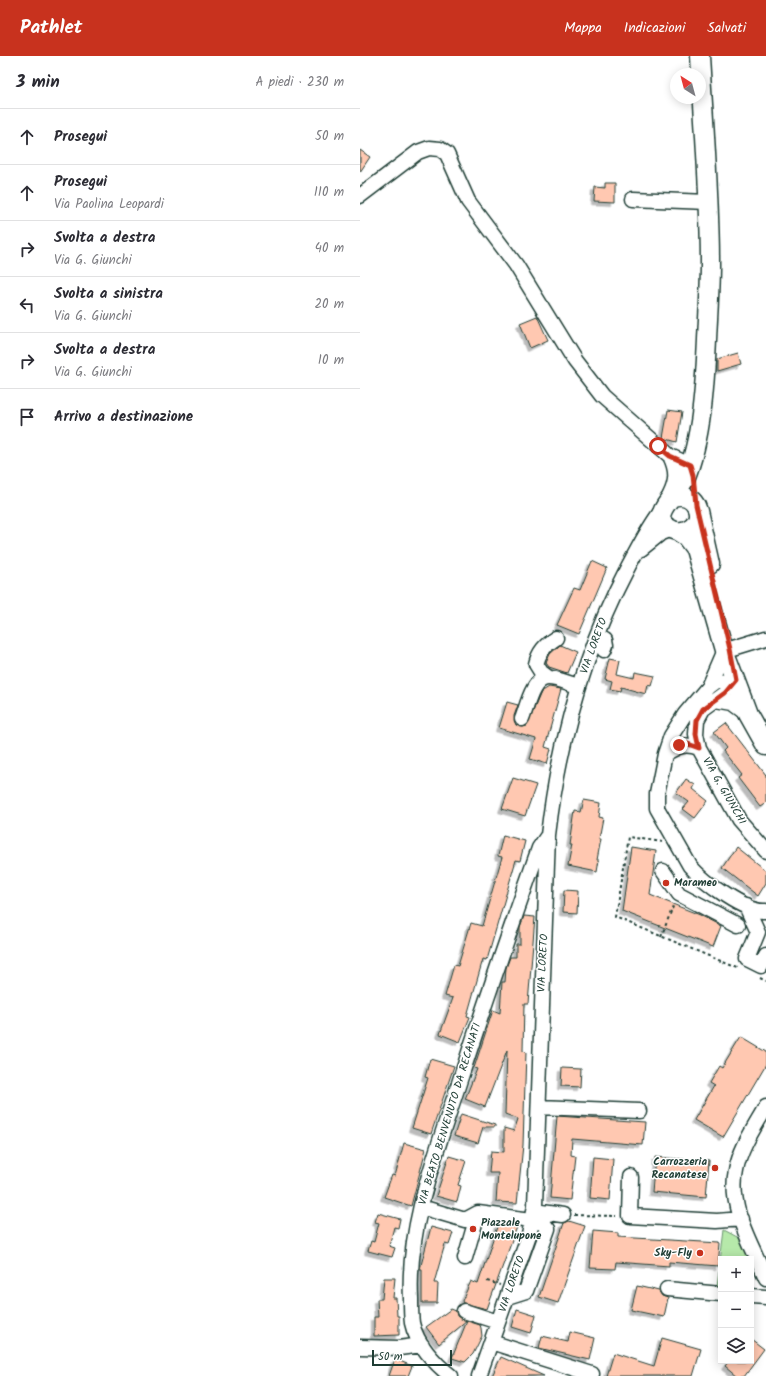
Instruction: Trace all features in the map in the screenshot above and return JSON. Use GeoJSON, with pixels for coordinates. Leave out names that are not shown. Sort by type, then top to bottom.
{"type":"FeatureCollection","features":[{"type":"Feature","properties":{"kind":"main road"},"geometry":{"type":"LineString","coordinates":[[700,56],[710,265],[705,367],[700,418],[690,465],[682,485],[667,503],[664,521],[674,530],[686,537],[695,549],[748,714],[766,746]]}},
{"type":"Feature","properties":{"kind":"main road"},"geometry":{"type":"LineString","coordinates":[[690,465],[693,475],[697,508],[727,649]]}},
{"type":"Feature","properties":{"kind":"main road"},"geometry":{"type":"LineString","coordinates":[[667,503],[684,496],[697,508],[697,520],[692,526],[685,530],[674,530]]}},
{"type":"Feature","properties":{"kind":"street"},"geometry":{"type":"LineString","coordinates":[[360,196],[418,152],[429,148],[440,149],[447,154],[468,201],[516,265],[575,361],[611,406],[670,456],[690,465]]}},
{"type":"Feature","properties":{"kind":"street"},"geometry":{"type":"LineString","coordinates":[[633,199],[708,202]]}},
{"type":"Feature","properties":{"kind":"street","name":"VIA LORETO"},"geometry":{"type":"LineString","coordinates":[[479,1376],[529,1235],[533,1215],[539,1106],[548,835],[554,785],[562,744],[579,686],[612,597],[641,541],[667,503],[675,480],[676,468],[670,456]]}},
{"type":"Feature","properties":{"kind":"street","name":"VIA LORETO"},"geometry":{"type":"LineString","coordinates":[[634,557],[652,539],[661,533],[674,530]]}},
{"type":"Feature","properties":{"kind":"street"},"geometry":{"type":"LineString","coordinates":[[597,636],[605,640],[606,645],[604,650]]}},
{"type":"Feature","properties":{"kind":"street"},"geometry":{"type":"LineString","coordinates":[[556,638],[545,645],[536,664],[541,672],[549,678],[579,686]]}},
{"type":"Feature","properties":{"kind":"street"},"geometry":{"type":"LineString","coordinates":[[708,687],[727,649],[766,638]]}},
{"type":"Feature","properties":{"kind":"street"},"geometry":{"type":"LineString","coordinates":[[522,719],[536,684],[542,679],[549,678]]}},
{"type":"Feature","properties":{"kind":"street"},"geometry":{"type":"LineString","coordinates":[[736,680],[716,681],[708,687],[685,714],[672,736],[665,754],[657,794],[657,808],[696,874],[710,885],[746,906],[760,911],[766,911]]}},
{"type":"Feature","properties":{"kind":"street","name":"VIA G. GIUNCHI"},"geometry":{"type":"LineString","coordinates":[[736,680],[716,700],[703,709],[697,720],[696,734],[699,748],[738,820],[766,851]]}},
{"type":"Feature","properties":{"kind":"street"},"geometry":{"type":"LineString","coordinates":[[716,700],[733,703],[748,714]]}},
{"type":"Feature","properties":{"kind":"street","name":"VIA G. GIUNCHI"},"geometry":{"type":"LineString","coordinates":[[665,754],[679,745],[688,744],[699,748]]}},
{"type":"Feature","properties":{"kind":"street","name":"VIA BEATO BENVENUTO DA RECANATI"},"geometry":{"type":"LineString","coordinates":[[451,1376],[435,1362],[422,1345],[412,1324],[410,1274],[421,1207],[437,1150],[538,848],[548,835]]}},
{"type":"Feature","properties":{"kind":"street"},"geometry":{"type":"LineString","coordinates":[[663,871],[679,894],[738,925]]}},
{"type":"Feature","properties":{"kind":"street"},"geometry":{"type":"LineString","coordinates":[[523,893],[547,886]]}},
{"type":"Feature","properties":{"kind":"street"},"geometry":{"type":"LineString","coordinates":[[746,906],[758,932],[747,959],[760,966],[766,956]]}},
{"type":"Feature","properties":{"kind":"street"},"geometry":{"type":"LineString","coordinates":[[539,1106],[639,1111]]}},
{"type":"Feature","properties":{"kind":"street"},"geometry":{"type":"LineString","coordinates":[[766,1107],[747,1142],[736,1170],[734,1194],[741,1219],[766,1278]]}},
{"type":"Feature","properties":{"kind":"street"},"geometry":{"type":"LineString","coordinates":[[631,1177],[630,1216],[717,1221],[741,1219]]}},
{"type":"Feature","properties":{"kind":"street"},"geometry":{"type":"LineString","coordinates":[[421,1207],[465,1220],[478,1213],[563,1215]]}},
{"type":"Feature","properties":{"kind":"street"},"geometry":{"type":"LineString","coordinates":[[465,1258],[478,1213]]}},
{"type":"Feature","properties":{"kind":"street"},"geometry":{"type":"LineString","coordinates":[[666,1289],[718,1294]]}},
{"type":"Feature","properties":{"kind":"street"},"geometry":{"type":"LineString","coordinates":[[754,1296],[766,1297]]}},
{"type":"Feature","properties":{"kind":"street"},"geometry":{"type":"LineString","coordinates":[[464,1311],[498,1322]]}},
{"type":"Feature","properties":{"kind":"street"},"geometry":{"type":"LineString","coordinates":[[491,1342],[592,1374]]}},
{"type":"Feature","properties":{"kind":"street"},"geometry":{"type":"LineString","coordinates":[[360,1347],[399,1348],[422,1345]]}},
{"type":"Feature","properties":{"kind":"path"},"geometry":{"type":"LineString","coordinates":[[653,841],[628,837],[615,917],[723,962]]}},
{"type":"Feature","properties":{"kind":"path"},"geometry":{"type":"LineString","coordinates":[[661,937],[679,894]]}},
{"type":"Feature","properties":{"kind":"path"},"geometry":{"type":"LineString","coordinates":[[563,1215],[630,1216]]}},
{"type":"Feature","properties":{"kind":"green space"},"geometry":{"type":"Polygon","coordinates":[[[724,1230],[739,1238],[751,1256],[721,1256],[724,1230]]]}},
{"type":"Feature","properties":{"kind":"building"},"geometry":{"type":"Polygon","coordinates":[[[360,150],[370,157],[360,172],[360,150]]]}},
{"type":"Feature","properties":{"kind":"building"},"geometry":{"type":"Polygon","coordinates":[[[605,183],[615,183],[615,202],[594,201],[595,187],[605,188],[605,183]]]}},
{"type":"Feature","properties":{"kind":"building"},"geometry":{"type":"Polygon","coordinates":[[[537,316],[548,340],[530,348],[520,323],[537,316]]]}},
{"type":"Feature","properties":{"kind":"building"},"geometry":{"type":"Polygon","coordinates":[[[738,353],[741,364],[717,371],[717,359],[738,353]]]}},
{"type":"Feature","properties":{"kind":"building"},"geometry":{"type":"Polygon","coordinates":[[[668,410],[682,412],[677,442],[663,438],[668,410]]]}},
{"type":"Feature","properties":{"kind":"building"},"geometry":{"type":"Polygon","coordinates":[[[592,561],[607,568],[579,634],[557,625],[574,588],[580,590],[592,561]]]}},
{"type":"Feature","properties":{"kind":"building"},"geometry":{"type":"Polygon","coordinates":[[[560,645],[576,652],[567,673],[549,667],[546,663],[550,654],[560,645]]]}},
{"type":"Feature","properties":{"kind":"building"},"geometry":{"type":"Polygon","coordinates":[[[610,658],[620,660],[617,674],[634,678],[635,672],[655,676],[652,686],[648,685],[646,694],[621,687],[620,691],[610,689],[612,681],[605,679],[610,658]]]}},
{"type":"Feature","properties":{"kind":"building"},"geometry":{"type":"Polygon","coordinates":[[[549,687],[561,689],[545,747],[551,749],[547,764],[530,759],[536,739],[499,728],[507,702],[518,705],[514,716],[516,725],[523,727],[527,726],[541,692],[549,687]]]}},
{"type":"Feature","properties":{"kind":"building"},"geometry":{"type":"Polygon","coordinates":[[[726,723],[766,775],[766,803],[760,807],[738,778],[742,775],[723,751],[726,748],[714,732],[726,723]]]}},
{"type":"Feature","properties":{"kind":"building"},"geometry":{"type":"Polygon","coordinates":[[[513,778],[536,785],[525,816],[502,809],[513,778]]]}},
{"type":"Feature","properties":{"kind":"building"},"geometry":{"type":"Polygon","coordinates":[[[686,779],[695,785],[693,789],[708,801],[695,818],[683,809],[689,802],[676,793],[686,779]]]}},
{"type":"Feature","properties":{"kind":"building"},"geometry":{"type":"Polygon","coordinates":[[[584,800],[601,803],[599,817],[603,818],[599,839],[601,839],[597,860],[599,860],[597,872],[568,866],[572,845],[570,845],[575,811],[581,812],[584,800]]]}},
{"type":"Feature","properties":{"kind":"building"},"geometry":{"type":"Polygon","coordinates":[[[503,835],[525,841],[520,861],[516,860],[487,960],[483,959],[467,1016],[470,1017],[460,1042],[440,1034],[453,998],[445,996],[454,965],[458,966],[471,923],[482,926],[502,857],[498,856],[503,835]]]}},
{"type":"Feature","properties":{"kind":"building"},"geometry":{"type":"Polygon","coordinates":[[[631,847],[656,851],[650,895],[700,915],[721,926],[713,947],[622,911],[631,847]]]}},
{"type":"Feature","properties":{"kind":"building"},"geometry":{"type":"Polygon","coordinates":[[[736,847],[766,871],[766,883],[758,896],[722,868],[736,847]]]}},
{"type":"Feature","properties":{"kind":"building"},"geometry":{"type":"Polygon","coordinates":[[[564,890],[578,891],[577,913],[563,912],[564,890]]]}},
{"type":"Feature","properties":{"kind":"building"},"geometry":{"type":"Polygon","coordinates":[[[524,916],[535,917],[528,1004],[524,1004],[523,1051],[526,1052],[523,1145],[517,1203],[496,1202],[498,1173],[489,1173],[491,1151],[504,1152],[504,1128],[514,1131],[518,1119],[505,1114],[507,1050],[485,1107],[465,1099],[477,1069],[474,1068],[493,1010],[500,1013],[502,982],[505,982],[506,968],[510,957],[516,957],[516,944],[520,944],[520,927],[524,916]]]}},
{"type":"Feature","properties":{"kind":"building"},"geometry":{"type":"Polygon","coordinates":[[[741,1037],[766,1052],[766,1064],[723,1137],[694,1120],[714,1086],[709,1083],[719,1066],[722,1068],[741,1037]]]}},
{"type":"Feature","properties":{"kind":"building"},"geometry":{"type":"Polygon","coordinates":[[[430,1059],[454,1066],[431,1134],[412,1128],[428,1078],[425,1077],[430,1059]]]}},
{"type":"Feature","properties":{"kind":"building"},"geometry":{"type":"Polygon","coordinates":[[[562,1068],[581,1069],[580,1087],[561,1086],[562,1068]]]}},
{"type":"Feature","properties":{"kind":"building"},"geometry":{"type":"Polygon","coordinates":[[[461,1114],[495,1125],[495,1127],[483,1127],[478,1143],[454,1136],[461,1114]]]}},
{"type":"Feature","properties":{"kind":"building"},"geometry":{"type":"Polygon","coordinates":[[[557,1116],[645,1122],[643,1145],[572,1139],[571,1155],[575,1156],[570,1200],[550,1198],[557,1116]]]}},
{"type":"Feature","properties":{"kind":"building"},"geometry":{"type":"Polygon","coordinates":[[[404,1143],[426,1149],[411,1206],[384,1197],[392,1175],[395,1176],[404,1143]]]}},
{"type":"Feature","properties":{"kind":"building"},"geometry":{"type":"Polygon","coordinates":[[[449,1156],[466,1161],[458,1185],[461,1186],[457,1202],[436,1196],[449,1156]]]}},
{"type":"Feature","properties":{"kind":"building"},"geometry":{"type":"Polygon","coordinates":[[[593,1157],[613,1159],[610,1200],[590,1198],[593,1157]]]}},
{"type":"Feature","properties":{"kind":"building"},"geometry":{"type":"Polygon","coordinates":[[[655,1157],[709,1161],[706,1197],[652,1192],[655,1157]]]}},
{"type":"Feature","properties":{"kind":"building"},"geometry":{"type":"Polygon","coordinates":[[[378,1213],[400,1219],[398,1228],[394,1227],[389,1246],[395,1248],[392,1257],[368,1251],[371,1241],[374,1242],[379,1223],[375,1222],[378,1213]]]}},
{"type":"Feature","properties":{"kind":"building"},"geometry":{"type":"Polygon","coordinates":[[[569,1221],[585,1226],[558,1303],[539,1297],[564,1223],[569,1221]]]}},
{"type":"Feature","properties":{"kind":"building"},"geometry":{"type":"Polygon","coordinates":[[[498,1224],[517,1227],[487,1309],[463,1303],[462,1301],[471,1281],[478,1284],[498,1224]]]}},
{"type":"Feature","properties":{"kind":"building"},"geometry":{"type":"Polygon","coordinates":[[[431,1227],[453,1233],[449,1245],[445,1244],[434,1283],[438,1283],[437,1303],[422,1303],[422,1269],[420,1269],[431,1227]]]}},
{"type":"Feature","properties":{"kind":"building"},"geometry":{"type":"Polygon","coordinates":[[[593,1231],[618,1233],[618,1237],[720,1243],[718,1266],[669,1262],[669,1266],[616,1262],[615,1269],[590,1268],[593,1231]]]}},
{"type":"Feature","properties":{"kind":"building"},"geometry":{"type":"Polygon","coordinates":[[[384,1278],[395,1278],[393,1298],[396,1298],[397,1316],[399,1316],[399,1335],[374,1336],[374,1317],[378,1317],[377,1299],[382,1299],[384,1278]]]}},
{"type":"Feature","properties":{"kind":"building"},"geometry":{"type":"Polygon","coordinates":[[[637,1286],[659,1291],[662,1296],[668,1298],[664,1317],[631,1310],[637,1286]]]}},
{"type":"Feature","properties":{"kind":"building"},"geometry":{"type":"Polygon","coordinates":[[[451,1309],[456,1311],[457,1316],[461,1319],[480,1325],[481,1328],[482,1336],[473,1354],[465,1362],[452,1358],[467,1321],[439,1344],[426,1327],[451,1309]]]}},
{"type":"Feature","properties":{"kind":"building"},"geometry":{"type":"Polygon","coordinates":[[[517,1309],[536,1315],[531,1333],[512,1327],[517,1309]]]}},
{"type":"Feature","properties":{"kind":"building"},"geometry":{"type":"Polygon","coordinates":[[[570,1332],[595,1338],[590,1360],[539,1348],[542,1336],[568,1342],[570,1332]]]}},
{"type":"Feature","properties":{"kind":"building"},"geometry":{"type":"Polygon","coordinates":[[[662,1338],[701,1349],[693,1376],[606,1376],[613,1353],[654,1366],[662,1338]]]}},
{"type":"Feature","properties":{"kind":"building"},"geometry":{"type":"Polygon","coordinates":[[[754,1341],[764,1349],[754,1362],[754,1341]]]}},
{"type":"Feature","properties":{"kind":"building"},"geometry":{"type":"Polygon","coordinates":[[[501,1357],[544,1376],[492,1376],[501,1357]]]}},
{"type":"Feature","properties":{"kind":"building"},"geometry":{"type":"Polygon","coordinates":[[[395,1359],[412,1366],[408,1376],[389,1376],[395,1359]]]}},
{"type":"Feature","properties":{"kind":"building"},"geometry":{"type":"Polygon","coordinates":[[[727,1364],[753,1364],[744,1376],[737,1376],[725,1366],[727,1364]]]}},
{"type":"Feature","properties":{"kind":"place","name":"Marameo"},"geometry":{"type":"Point","coordinates":[666,883]}},
{"type":"Feature","properties":{"kind":"place","name":"Carrozzeria Recanatese"},"geometry":{"type":"Point","coordinates":[715,1168]}},
{"type":"Feature","properties":{"kind":"place","name":"Piazzale Montelupone"},"geometry":{"type":"Point","coordinates":[473,1229]}},
{"type":"Feature","properties":{"kind":"place","name":"Sky-Fly"},"geometry":{"type":"Point","coordinates":[700,1253]}},
{"type":"Feature","properties":{"kind":"route"},"geometry":{"type":"LineString","coordinates":[[658,446],[670,456],[690,465],[696,493],[696,505],[736,680],[725,693],[703,709],[697,720],[696,734],[699,748],[688,744],[679,745]]}}]}
